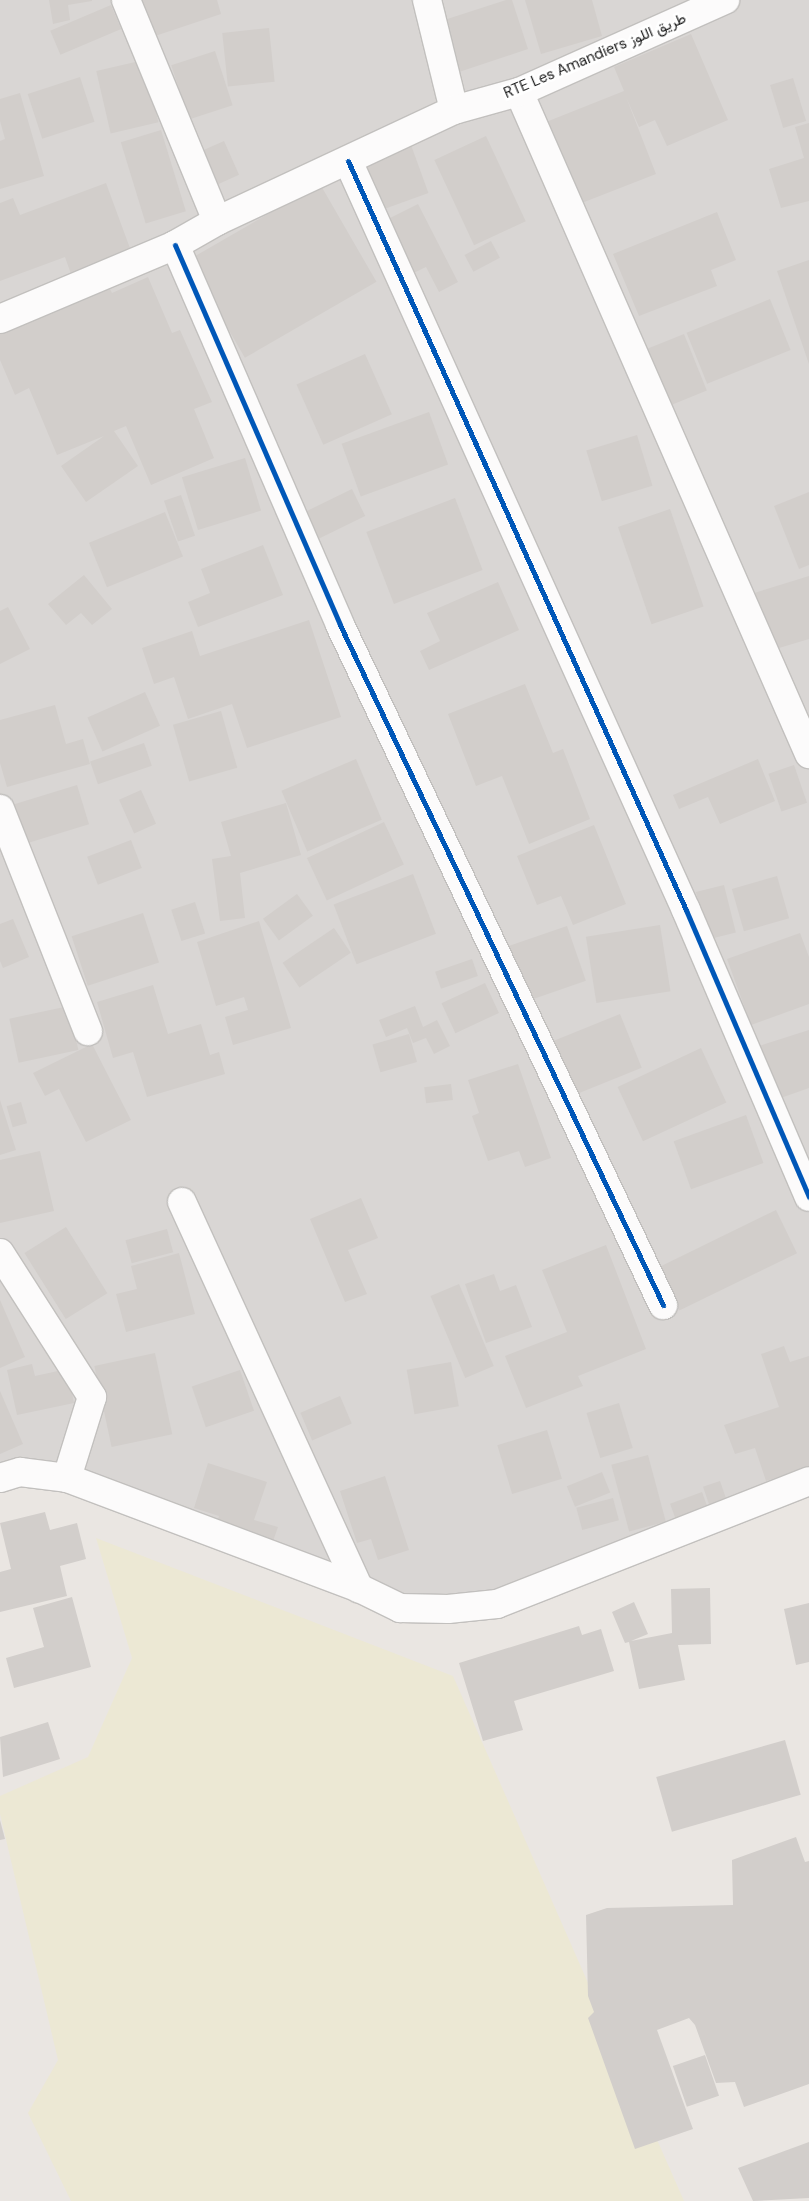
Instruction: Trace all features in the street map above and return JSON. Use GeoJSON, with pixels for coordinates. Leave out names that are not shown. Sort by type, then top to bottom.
{"type":"FeatureCollection","features":[{"type":"Feature","properties":{"kind":"street"},"geometry":{"type":"LineString","coordinates":[[126,0],[216,221]]}},
{"type":"Feature","properties":{"kind":"street"},"geometry":{"type":"LineString","coordinates":[[427,0],[454,110]]}},
{"type":"Feature","properties":{"kind":"street","name":"RTE Les Amandiers طريق اللوز"},"geometry":{"type":"LineString","coordinates":[[0,320],[175,244],[216,221],[454,110],[520,92],[725,0]]}},
{"type":"Feature","properties":{"kind":"street"},"geometry":{"type":"LineString","coordinates":[[520,92],[809,754]]}},
{"type":"Feature","properties":{"kind":"street"},"geometry":{"type":"LineString","coordinates":[[348,161],[686,910],[809,1197]]}},
{"type":"Feature","properties":{"kind":"street"},"geometry":{"type":"LineString","coordinates":[[175,244],[340,625],[663,1305]]}},
{"type":"Feature","properties":{"kind":"street"},"geometry":{"type":"LineString","coordinates":[[0,810],[88,1032]]}},
{"type":"Feature","properties":{"kind":"street"},"geometry":{"type":"LineString","coordinates":[[182,1202],[359,1588]]}},
{"type":"Feature","properties":{"kind":"street"},"geometry":{"type":"LineString","coordinates":[[0,1253],[92,1397],[67,1478]]}},
{"type":"Feature","properties":{"kind":"street"},"geometry":{"type":"LineString","coordinates":[[0,1478],[20,1472],[67,1478],[359,1588],[400,1608],[448,1609],[497,1604],[809,1481]]}},
{"type":"Feature","properties":{"kind":"shaded area"},"geometry":{"type":"Polygon","coordinates":[[[0,0],[809,0],[809,1481],[448,1609],[20,1472],[0,1478],[0,0]]]}},
{"type":"Feature","properties":{"kind":"shaded area"},"geometry":{"type":"Polygon","coordinates":[[[96,1538],[453,1676],[684,2201],[71,2201],[28,2113],[58,2060],[0,1814],[0,1796],[88,1757],[132,1658],[96,1538]]]}},
{"type":"Feature","properties":{"kind":"building"},"geometry":{"type":"Polygon","coordinates":[[[49,0],[92,1],[68,5],[70,20],[53,24],[49,0]]]}},
{"type":"Feature","properties":{"kind":"building"},"geometry":{"type":"Polygon","coordinates":[[[139,0],[217,0],[221,14],[152,37],[139,0]]]}},
{"type":"Feature","properties":{"kind":"building"},"geometry":{"type":"Polygon","coordinates":[[[506,0],[512,0],[528,49],[456,73],[438,22],[506,0]]]}},
{"type":"Feature","properties":{"kind":"building"},"geometry":{"type":"Polygon","coordinates":[[[525,0],[592,0],[602,36],[541,54],[525,0]]]}},
{"type":"Feature","properties":{"kind":"building"},"geometry":{"type":"Polygon","coordinates":[[[111,5],[121,29],[60,55],[50,31],[111,5]]]}},
{"type":"Feature","properties":{"kind":"building"},"geometry":{"type":"Polygon","coordinates":[[[269,28],[275,82],[228,87],[222,33],[269,28]]]}},
{"type":"Feature","properties":{"kind":"building"},"geometry":{"type":"Polygon","coordinates":[[[691,34],[728,120],[667,146],[655,120],[639,127],[626,97],[656,174],[574,206],[541,124],[624,91],[614,67],[691,34]]]}},
{"type":"Feature","properties":{"kind":"building"},"geometry":{"type":"Polygon","coordinates":[[[215,51],[233,105],[189,119],[171,65],[215,51]]]}},
{"type":"Feature","properties":{"kind":"building"},"geometry":{"type":"Polygon","coordinates":[[[144,60],[158,122],[111,133],[96,71],[144,60]]]}},
{"type":"Feature","properties":{"kind":"building"},"geometry":{"type":"Polygon","coordinates":[[[80,77],[95,122],[42,139],[28,94],[80,77]]]}},
{"type":"Feature","properties":{"kind":"building"},"geometry":{"type":"Polygon","coordinates":[[[793,78],[806,121],[783,128],[770,85],[793,78]]]}},
{"type":"Feature","properties":{"kind":"building"},"geometry":{"type":"Polygon","coordinates":[[[20,93],[44,176],[0,189],[0,141],[5,139],[0,121],[0,99],[20,93]]]}},
{"type":"Feature","properties":{"kind":"building"},"geometry":{"type":"Polygon","coordinates":[[[809,123],[809,201],[781,208],[769,169],[804,158],[795,127],[809,123]]]}},
{"type":"Feature","properties":{"kind":"building"},"geometry":{"type":"Polygon","coordinates":[[[161,130],[186,211],[146,224],[121,142],[161,130]]]}},
{"type":"Feature","properties":{"kind":"building"},"geometry":{"type":"Polygon","coordinates":[[[486,136],[526,221],[474,245],[434,160],[486,136]]]}},
{"type":"Feature","properties":{"kind":"building"},"geometry":{"type":"Polygon","coordinates":[[[224,141],[239,175],[215,185],[200,152],[224,141]]]}},
{"type":"Feature","properties":{"kind":"building"},"geometry":{"type":"Polygon","coordinates":[[[411,145],[428,193],[374,213],[356,165],[411,145]]]}},
{"type":"Feature","properties":{"kind":"building"},"geometry":{"type":"Polygon","coordinates":[[[106,183],[131,251],[71,274],[65,257],[0,281],[0,203],[13,198],[20,215],[106,183]]]}},
{"type":"Feature","properties":{"kind":"building"},"geometry":{"type":"Polygon","coordinates":[[[320,184],[376,282],[245,358],[188,260],[320,184]]]}},
{"type":"Feature","properties":{"kind":"building"},"geometry":{"type":"Polygon","coordinates":[[[418,204],[458,282],[439,292],[426,267],[403,278],[376,225],[418,204]]]}},
{"type":"Feature","properties":{"kind":"building"},"geometry":{"type":"Polygon","coordinates":[[[717,212],[736,260],[711,270],[717,286],[639,316],[613,254],[717,212]]]}},
{"type":"Feature","properties":{"kind":"building"},"geometry":{"type":"Polygon","coordinates":[[[491,241],[500,258],[473,272],[465,255],[491,241]]]}},
{"type":"Feature","properties":{"kind":"building"},"geometry":{"type":"Polygon","coordinates":[[[809,260],[809,364],[777,271],[809,260]]]}},
{"type":"Feature","properties":{"kind":"building"},"geometry":{"type":"Polygon","coordinates":[[[148,277],[172,333],[180,330],[212,402],[194,409],[214,458],[151,485],[126,426],[114,431],[138,466],[86,502],[61,466],[104,436],[57,455],[29,388],[15,395],[0,360],[0,331],[108,285],[112,293],[148,277]]]}},
{"type":"Feature","properties":{"kind":"building"},"geometry":{"type":"Polygon","coordinates":[[[770,299],[791,350],[707,384],[687,333],[770,299]]]}},
{"type":"Feature","properties":{"kind":"building"},"geometry":{"type":"Polygon","coordinates":[[[684,334],[707,391],[665,407],[642,351],[684,334]]]}},
{"type":"Feature","properties":{"kind":"building"},"geometry":{"type":"Polygon","coordinates":[[[365,354],[392,414],[323,445],[296,385],[365,354]]]}},
{"type":"Feature","properties":{"kind":"building"},"geometry":{"type":"Polygon","coordinates":[[[429,412],[448,465],[361,496],[342,444],[429,412]]]}},
{"type":"Feature","properties":{"kind":"building"},"geometry":{"type":"Polygon","coordinates":[[[637,435],[652,486],[602,501],[586,450],[637,435]]]}},
{"type":"Feature","properties":{"kind":"building"},"geometry":{"type":"Polygon","coordinates":[[[245,458],[261,511],[198,530],[182,477],[245,458]]]}},
{"type":"Feature","properties":{"kind":"building"},"geometry":{"type":"Polygon","coordinates":[[[352,489],[365,516],[313,541],[300,514],[352,489]]]}},
{"type":"Feature","properties":{"kind":"building"},"geometry":{"type":"Polygon","coordinates":[[[809,492],[809,565],[799,569],[774,506],[809,492]]]}},
{"type":"Feature","properties":{"kind":"building"},"geometry":{"type":"Polygon","coordinates":[[[181,495],[195,536],[178,542],[164,501],[181,495]]]}},
{"type":"Feature","properties":{"kind":"building"},"geometry":{"type":"Polygon","coordinates":[[[455,498],[483,570],[394,604],[366,532],[455,498]]]}},
{"type":"Feature","properties":{"kind":"building"},"geometry":{"type":"Polygon","coordinates":[[[670,509],[704,606],[652,624],[618,527],[670,509]]]}},
{"type":"Feature","properties":{"kind":"building"},"geometry":{"type":"Polygon","coordinates":[[[165,512],[183,557],[107,587],[89,543],[165,512]]]}},
{"type":"Feature","properties":{"kind":"building"},"geometry":{"type":"Polygon","coordinates":[[[263,545],[283,595],[198,627],[188,602],[210,593],[201,569],[263,545]]]}},
{"type":"Feature","properties":{"kind":"building"},"geometry":{"type":"Polygon","coordinates":[[[84,575],[112,609],[92,625],[81,613],[66,625],[48,604],[84,575]]]}},
{"type":"Feature","properties":{"kind":"building"},"geometry":{"type":"Polygon","coordinates":[[[809,576],[809,639],[769,651],[751,594],[809,576]]]}},
{"type":"Feature","properties":{"kind":"building"},"geometry":{"type":"Polygon","coordinates":[[[498,582],[519,630],[429,670],[420,651],[440,641],[427,613],[498,582]]]}},
{"type":"Feature","properties":{"kind":"building"},"geometry":{"type":"Polygon","coordinates":[[[8,607],[30,649],[0,664],[0,611],[8,607]]]}},
{"type":"Feature","properties":{"kind":"building"},"geometry":{"type":"Polygon","coordinates":[[[309,620],[341,717],[247,748],[232,704],[188,719],[174,677],[154,684],[142,648],[192,631],[200,656],[309,620]]]}},
{"type":"Feature","properties":{"kind":"building"},"geometry":{"type":"Polygon","coordinates":[[[525,684],[553,753],[563,749],[590,819],[529,844],[502,776],[476,786],[448,714],[525,684]]]}},
{"type":"Feature","properties":{"kind":"building"},"geometry":{"type":"Polygon","coordinates":[[[145,692],[160,726],[102,751],[87,718],[145,692]]]}},
{"type":"Feature","properties":{"kind":"building"},"geometry":{"type":"Polygon","coordinates":[[[55,705],[66,744],[83,739],[90,764],[7,787],[0,763],[0,720],[55,705]]]}},
{"type":"Feature","properties":{"kind":"building"},"geometry":{"type":"Polygon","coordinates":[[[221,711],[237,768],[189,781],[173,725],[221,711]]]}},
{"type":"Feature","properties":{"kind":"building"},"geometry":{"type":"Polygon","coordinates":[[[144,743],[152,766],[98,784],[90,762],[144,743]]]}},
{"type":"Feature","properties":{"kind":"building"},"geometry":{"type":"Polygon","coordinates":[[[356,759],[382,820],[307,851],[281,791],[356,759]]]}},
{"type":"Feature","properties":{"kind":"building"},"geometry":{"type":"Polygon","coordinates":[[[758,759],[775,801],[720,824],[708,797],[679,809],[673,795],[758,759]]]}},
{"type":"Feature","properties":{"kind":"building"},"geometry":{"type":"Polygon","coordinates":[[[794,765],[807,803],[781,812],[768,774],[794,765]]]}},
{"type":"Feature","properties":{"kind":"building"},"geometry":{"type":"Polygon","coordinates":[[[77,785],[89,824],[17,846],[5,807],[77,785]]]}},
{"type":"Feature","properties":{"kind":"building"},"geometry":{"type":"Polygon","coordinates":[[[141,790],[156,824],[134,834],[119,800],[141,790]]]}},
{"type":"Feature","properties":{"kind":"building"},"geometry":{"type":"Polygon","coordinates":[[[286,803],[301,855],[240,873],[245,918],[220,921],[212,859],[231,856],[221,822],[286,803]]]}},
{"type":"Feature","properties":{"kind":"building"},"geometry":{"type":"Polygon","coordinates":[[[384,822],[404,865],[327,901],[307,858],[384,822]]]}},
{"type":"Feature","properties":{"kind":"building"},"geometry":{"type":"Polygon","coordinates":[[[594,825],[626,904],[573,925],[561,896],[537,905],[517,856],[594,825]]]}},
{"type":"Feature","properties":{"kind":"building"},"geometry":{"type":"Polygon","coordinates":[[[131,840],[142,868],[98,885],[87,857],[131,840]]]}},
{"type":"Feature","properties":{"kind":"building"},"geometry":{"type":"Polygon","coordinates":[[[413,874],[436,934],[357,964],[334,904],[413,874]]]}},
{"type":"Feature","properties":{"kind":"building"},"geometry":{"type":"Polygon","coordinates":[[[777,876],[789,918],[744,931],[732,889],[777,876]]]}},
{"type":"Feature","properties":{"kind":"building"},"geometry":{"type":"Polygon","coordinates":[[[724,885],[736,933],[708,940],[696,892],[724,885]]]}},
{"type":"Feature","properties":{"kind":"building"},"geometry":{"type":"Polygon","coordinates":[[[297,894],[313,916],[279,941],[263,919],[297,894]]]}},
{"type":"Feature","properties":{"kind":"building"},"geometry":{"type":"Polygon","coordinates":[[[195,902],[205,933],[181,941],[171,910],[195,902]]]}},
{"type":"Feature","properties":{"kind":"building"},"geometry":{"type":"Polygon","coordinates":[[[143,913],[159,962],[88,986],[72,936],[143,913]]]}},
{"type":"Feature","properties":{"kind":"building"},"geometry":{"type":"Polygon","coordinates":[[[13,919],[29,957],[3,968],[0,961],[0,924],[13,919]]]}},
{"type":"Feature","properties":{"kind":"building"},"geometry":{"type":"Polygon","coordinates":[[[259,921],[291,1028],[233,1045],[225,1017],[248,1010],[244,997],[216,1006],[197,942],[259,921]]]}},
{"type":"Feature","properties":{"kind":"building"},"geometry":{"type":"Polygon","coordinates":[[[660,925],[670,991],[596,1003],[586,937],[660,925]]]}},
{"type":"Feature","properties":{"kind":"building"},"geometry":{"type":"Polygon","coordinates":[[[567,926],[586,981],[523,1003],[504,948],[567,926]]]}},
{"type":"Feature","properties":{"kind":"building"},"geometry":{"type":"Polygon","coordinates":[[[334,928],[351,953],[299,988],[283,963],[334,928]]]}},
{"type":"Feature","properties":{"kind":"building"},"geometry":{"type":"Polygon","coordinates":[[[800,933],[809,957],[809,1004],[751,1025],[727,959],[800,933]]]}},
{"type":"Feature","properties":{"kind":"building"},"geometry":{"type":"Polygon","coordinates":[[[472,959],[478,976],[441,989],[435,972],[472,959]]]}},
{"type":"Feature","properties":{"kind":"building"},"geometry":{"type":"Polygon","coordinates":[[[485,983],[499,1013],[455,1033],[441,1003],[485,983]]]}},
{"type":"Feature","properties":{"kind":"building"},"geometry":{"type":"Polygon","coordinates":[[[153,985],[168,1034],[201,1024],[210,1055],[219,1052],[225,1074],[147,1097],[133,1052],[113,1058],[97,1002],[153,985]]]}},
{"type":"Feature","properties":{"kind":"building"},"geometry":{"type":"Polygon","coordinates":[[[69,1006],[78,1050],[19,1063],[9,1019],[69,1006]]]}},
{"type":"Feature","properties":{"kind":"building"},"geometry":{"type":"Polygon","coordinates":[[[415,1006],[423,1027],[437,1020],[450,1046],[434,1054],[426,1038],[413,1043],[407,1028],[386,1037],[379,1020],[415,1006]]]}},
{"type":"Feature","properties":{"kind":"building"},"geometry":{"type":"Polygon","coordinates":[[[620,1014],[642,1068],[573,1095],[551,1042],[620,1014]]]}},
{"type":"Feature","properties":{"kind":"building"},"geometry":{"type":"Polygon","coordinates":[[[809,1030],[809,1088],[775,1100],[756,1047],[809,1030]]]}},
{"type":"Feature","properties":{"kind":"building"},"geometry":{"type":"Polygon","coordinates":[[[409,1034],[417,1062],[380,1072],[372,1044],[409,1034]]]}},
{"type":"Feature","properties":{"kind":"building"},"geometry":{"type":"Polygon","coordinates":[[[92,1044],[131,1120],[86,1142],[59,1089],[45,1096],[33,1073],[92,1044]]]}},
{"type":"Feature","properties":{"kind":"building"},"geometry":{"type":"Polygon","coordinates":[[[701,1048],[726,1102],[643,1141],[618,1087],[701,1048]]]}},
{"type":"Feature","properties":{"kind":"building"},"geometry":{"type":"Polygon","coordinates":[[[518,1064],[551,1158],[525,1167],[519,1151],[488,1161],[472,1116],[479,1113],[468,1080],[518,1064]]]}},
{"type":"Feature","properties":{"kind":"building"},"geometry":{"type":"Polygon","coordinates":[[[451,1084],[453,1100],[426,1103],[424,1087],[451,1084]]]}},
{"type":"Feature","properties":{"kind":"building"},"geometry":{"type":"Polygon","coordinates":[[[0,1100],[16,1150],[0,1155],[0,1100]]]}},
{"type":"Feature","properties":{"kind":"building"},"geometry":{"type":"Polygon","coordinates":[[[21,1102],[27,1123],[13,1127],[7,1106],[21,1102]]]}},
{"type":"Feature","properties":{"kind":"building"},"geometry":{"type":"Polygon","coordinates":[[[746,1115],[763,1163],[691,1189],[674,1141],[746,1115]]]}},
{"type":"Feature","properties":{"kind":"building"},"geometry":{"type":"Polygon","coordinates":[[[40,1151],[54,1211],[0,1223],[0,1160],[40,1151]]]}},
{"type":"Feature","properties":{"kind":"building"},"geometry":{"type":"Polygon","coordinates":[[[361,1198],[378,1238],[348,1250],[367,1294],[345,1302],[310,1219],[361,1198]]]}},
{"type":"Feature","properties":{"kind":"building"},"geometry":{"type":"Polygon","coordinates":[[[776,1210],[797,1253],[679,1311],[658,1267],[776,1210]]]}},
{"type":"Feature","properties":{"kind":"building"},"geometry":{"type":"Polygon","coordinates":[[[66,1227],[107,1293],[66,1319],[24,1253],[66,1227]]]}},
{"type":"Feature","properties":{"kind":"building"},"geometry":{"type":"Polygon","coordinates":[[[167,1229],[173,1252],[132,1263],[125,1240],[167,1229]]]}},
{"type":"Feature","properties":{"kind":"building"},"geometry":{"type":"Polygon","coordinates":[[[606,1245],[646,1349],[578,1376],[583,1386],[526,1408],[505,1356],[567,1332],[542,1270],[606,1245]]]}},
{"type":"Feature","properties":{"kind":"building"},"geometry":{"type":"Polygon","coordinates":[[[179,1253],[195,1314],[126,1332],[116,1294],[137,1289],[131,1266],[179,1253]]]}},
{"type":"Feature","properties":{"kind":"building"},"geometry":{"type":"Polygon","coordinates":[[[494,1274],[500,1291],[516,1285],[532,1327],[486,1343],[465,1284],[494,1274]]]}},
{"type":"Feature","properties":{"kind":"building"},"geometry":{"type":"Polygon","coordinates":[[[459,1284],[494,1366],[465,1378],[430,1296],[459,1284]]]}},
{"type":"Feature","properties":{"kind":"building"},"geometry":{"type":"Polygon","coordinates":[[[0,1300],[25,1357],[0,1368],[0,1300]]]}},
{"type":"Feature","properties":{"kind":"building"},"geometry":{"type":"Polygon","coordinates":[[[784,1346],[790,1362],[809,1356],[809,1467],[766,1481],[755,1448],[735,1454],[724,1425],[779,1407],[761,1354],[784,1346]]]}},
{"type":"Feature","properties":{"kind":"building"},"geometry":{"type":"Polygon","coordinates":[[[155,1353],[172,1434],[112,1447],[94,1366],[155,1353]]]}},
{"type":"Feature","properties":{"kind":"building"},"geometry":{"type":"Polygon","coordinates":[[[451,1362],[459,1406],[414,1414],[407,1370],[451,1362]]]}},
{"type":"Feature","properties":{"kind":"building"},"geometry":{"type":"Polygon","coordinates":[[[32,1364],[35,1376],[67,1369],[74,1403],[17,1415],[7,1370],[32,1364]]]}},
{"type":"Feature","properties":{"kind":"building"},"geometry":{"type":"Polygon","coordinates":[[[240,1370],[254,1411],[206,1427],[192,1387],[240,1370]]]}},
{"type":"Feature","properties":{"kind":"building"},"geometry":{"type":"Polygon","coordinates":[[[0,1391],[23,1444],[0,1454],[0,1391]]]}},
{"type":"Feature","properties":{"kind":"building"},"geometry":{"type":"Polygon","coordinates":[[[340,1396],[352,1424],[312,1440],[300,1413],[340,1396]]]}},
{"type":"Feature","properties":{"kind":"building"},"geometry":{"type":"Polygon","coordinates":[[[619,1403],[633,1448],[600,1458],[586,1413],[619,1403]]]}},
{"type":"Feature","properties":{"kind":"building"},"geometry":{"type":"Polygon","coordinates":[[[547,1430],[562,1479],[512,1494],[497,1445],[547,1430]]]}},
{"type":"Feature","properties":{"kind":"building"},"geometry":{"type":"Polygon","coordinates":[[[648,1455],[666,1522],[629,1531],[611,1465],[648,1455]]]}},
{"type":"Feature","properties":{"kind":"building"},"geometry":{"type":"Polygon","coordinates":[[[208,1463],[267,1482],[254,1520],[278,1527],[271,1547],[215,1528],[219,1516],[194,1508],[208,1463]]]}},
{"type":"Feature","properties":{"kind":"building"},"geometry":{"type":"Polygon","coordinates":[[[602,1472],[610,1492],[575,1507],[567,1486],[602,1472]]]}},
{"type":"Feature","properties":{"kind":"building"},"geometry":{"type":"Polygon","coordinates":[[[385,1476],[409,1550],[378,1560],[371,1539],[357,1543],[340,1491],[385,1476]]]}},
{"type":"Feature","properties":{"kind":"building"},"geometry":{"type":"Polygon","coordinates":[[[720,1481],[729,1507],[712,1513],[703,1487],[720,1481]]]}},
{"type":"Feature","properties":{"kind":"building"},"geometry":{"type":"Polygon","coordinates":[[[702,1492],[709,1511],[677,1522],[670,1504],[702,1492]]]}},
{"type":"Feature","properties":{"kind":"building"},"geometry":{"type":"Polygon","coordinates":[[[613,1498],[619,1520],[582,1530],[576,1508],[613,1498]]]}},
{"type":"Feature","properties":{"kind":"building"},"geometry":{"type":"Polygon","coordinates":[[[45,1512],[50,1530],[77,1523],[86,1559],[60,1566],[67,1596],[0,1612],[0,1572],[11,1569],[0,1523],[45,1512]]]}},
{"type":"Feature","properties":{"kind":"building"},"geometry":{"type":"Polygon","coordinates":[[[710,1588],[711,1644],[678,1645],[685,1680],[639,1689],[629,1642],[625,1643],[612,1612],[634,1602],[648,1634],[631,1641],[672,1633],[671,1589],[710,1588]]]}},
{"type":"Feature","properties":{"kind":"building"},"geometry":{"type":"Polygon","coordinates":[[[72,1597],[91,1667],[14,1688],[6,1658],[44,1647],[33,1608],[72,1597]]]}},
{"type":"Feature","properties":{"kind":"building"},"geometry":{"type":"Polygon","coordinates":[[[809,1603],[809,1662],[796,1665],[784,1609],[809,1603]]]}},
{"type":"Feature","properties":{"kind":"building"},"geometry":{"type":"Polygon","coordinates":[[[579,1626],[582,1635],[601,1629],[614,1671],[514,1701],[523,1730],[483,1741],[459,1663],[579,1626]]]}},
{"type":"Feature","properties":{"kind":"building"},"geometry":{"type":"Polygon","coordinates":[[[48,1722],[60,1759],[3,1777],[0,1737],[48,1722]]]}},
{"type":"Feature","properties":{"kind":"building"},"geometry":{"type":"Polygon","coordinates":[[[785,1740],[801,1795],[672,1832],[656,1777],[785,1740]]]}},
{"type":"Feature","properties":{"kind":"building"},"geometry":{"type":"Polygon","coordinates":[[[0,1820],[5,1839],[0,1840],[0,1820]]]}},
{"type":"Feature","properties":{"kind":"building"},"geometry":{"type":"Polygon","coordinates":[[[796,1837],[805,1862],[809,1861],[809,2084],[744,2107],[735,2082],[716,2083],[695,2025],[689,2018],[657,2030],[693,2129],[635,2149],[588,2018],[594,2012],[588,1996],[586,1915],[607,1908],[733,1905],[732,1860],[796,1837]]]}},
{"type":"Feature","properties":{"kind":"building"},"geometry":{"type":"Polygon","coordinates":[[[705,2055],[719,2096],[687,2107],[673,2066],[705,2055]]]}},
{"type":"Feature","properties":{"kind":"building"},"geometry":{"type":"Polygon","coordinates":[[[809,2142],[809,2198],[753,2201],[738,2168],[809,2142]]]}},
{"type":"Feature","properties":{"kind":"cycle path"},"geometry":{"type":"LineString","coordinates":[[348,161],[686,910],[809,1197]]}},
{"type":"Feature","properties":{"kind":"cycle path"},"geometry":{"type":"LineString","coordinates":[[175,245],[340,625],[663,1305]]}}]}
